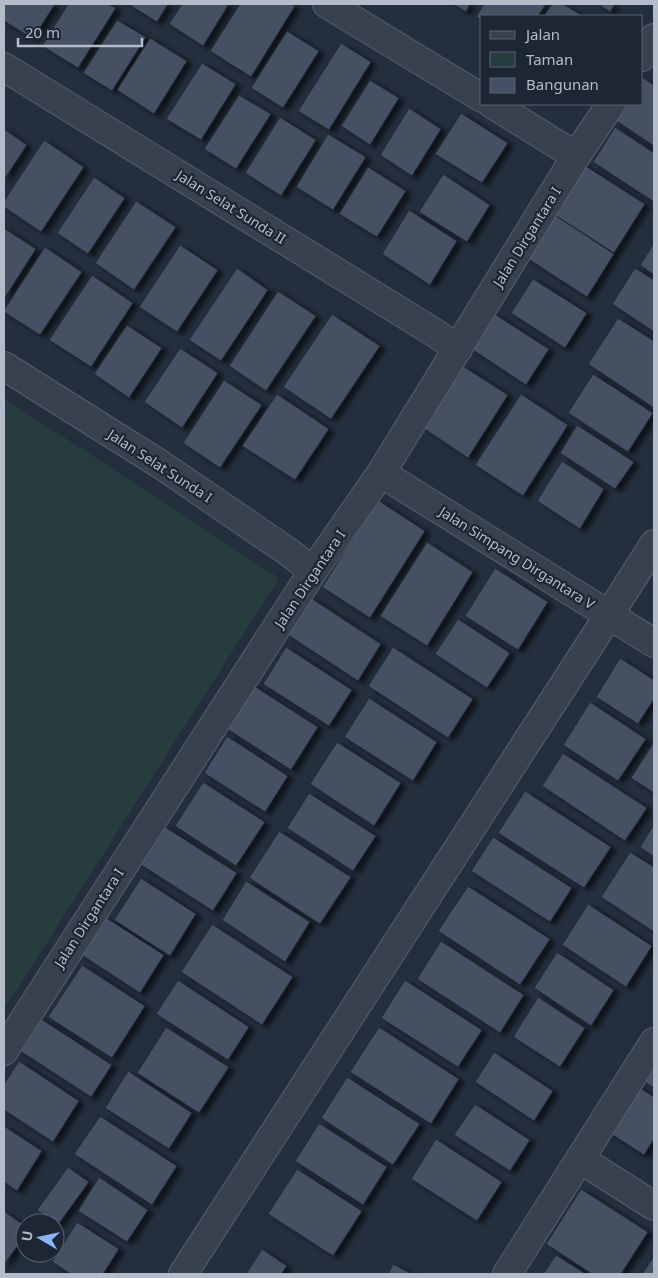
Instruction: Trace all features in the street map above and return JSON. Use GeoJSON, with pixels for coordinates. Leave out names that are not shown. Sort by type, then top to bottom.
{"type":"FeatureCollection","features":[{"type":"Feature","properties":{"kind":"street"},"geometry":{"type":"LineString","coordinates":[[327,4],[480,97]]}},
{"type":"Feature","properties":{"kind":"street"},"geometry":{"type":"LineString","coordinates":[[643,55],[654,38]]}},
{"type":"Feature","properties":{"kind":"street","name":"Jalan Selat Sunda II"},"geometry":{"type":"LineString","coordinates":[[4,67],[458,349]]}},
{"type":"Feature","properties":{"kind":"street"},"geometry":{"type":"LineString","coordinates":[[494,105],[576,156]]}},
{"type":"Feature","properties":{"kind":"street","name":"Jalan Dirgantara I"},"geometry":{"type":"LineString","coordinates":[[4,1051],[314,571],[381,473],[576,156],[610,105]]}},
{"type":"Feature","properties":{"kind":"street","name":"Jalan Selat Sunda I"},"geometry":{"type":"LineString","coordinates":[[4,366],[163,466],[314,571]]}},
{"type":"Feature","properties":{"kind":"street","name":"Jalan Simpang Dirgantara V"},"geometry":{"type":"LineString","coordinates":[[381,473],[654,643]]}},
{"type":"Feature","properties":{"kind":"street"},"geometry":{"type":"LineString","coordinates":[[183,1274],[654,544]]}},
{"type":"Feature","properties":{"kind":"street"},"geometry":{"type":"LineString","coordinates":[[507,1274],[654,1042]]}},
{"type":"Feature","properties":{"kind":"street"},"geometry":{"type":"LineString","coordinates":[[580,1159],[654,1206]]}},
{"type":"Feature","properties":{"kind":"green space"},"geometry":{"type":"Polygon","coordinates":[[[4,398],[279,578],[4,1010],[4,398]]]}},
{"type":"Feature","properties":{"kind":"building"},"geometry":{"type":"Polygon","coordinates":[[[6,4],[55,4],[33,39],[4,21],[4,7],[6,4]]]}},
{"type":"Feature","properties":{"kind":"building"},"geometry":{"type":"Polygon","coordinates":[[[68,4],[108,4],[116,8],[78,68],[42,46],[68,4]]]}},
{"type":"Feature","properties":{"kind":"building"},"geometry":{"type":"Polygon","coordinates":[[[128,4],[168,4],[157,22],[128,4]]]}},
{"type":"Feature","properties":{"kind":"building"},"geometry":{"type":"Polygon","coordinates":[[[182,4],[229,4],[203,46],[169,24],[182,4]]]}},
{"type":"Feature","properties":{"kind":"building"},"geometry":{"type":"Polygon","coordinates":[[[240,4],[290,4],[295,6],[251,77],[210,51],[240,4]]]}},
{"type":"Feature","properties":{"kind":"building"},"geometry":{"type":"Polygon","coordinates":[[[453,4],[470,4],[466,12],[453,4]]]}},
{"type":"Feature","properties":{"kind":"building"},"geometry":{"type":"Polygon","coordinates":[[[484,4],[546,4],[539,15],[480,15],[480,19],[476,17],[484,4]]]}},
{"type":"Feature","properties":{"kind":"building"},"geometry":{"type":"Polygon","coordinates":[[[552,4],[563,4],[581,15],[545,15],[552,4]]]}},
{"type":"Feature","properties":{"kind":"building"},"geometry":{"type":"Polygon","coordinates":[[[598,4],[615,4],[610,12],[598,4]]]}},
{"type":"Feature","properties":{"kind":"building"},"geometry":{"type":"Polygon","coordinates":[[[117,20],[146,37],[112,91],[83,73],[117,20]]]}},
{"type":"Feature","properties":{"kind":"building"},"geometry":{"type":"Polygon","coordinates":[[[287,31],[319,51],[283,108],[251,88],[287,31]]]}},
{"type":"Feature","properties":{"kind":"building"},"geometry":{"type":"Polygon","coordinates":[[[150,38],[187,61],[154,114],[117,90],[150,38]]]}},
{"type":"Feature","properties":{"kind":"building"},"geometry":{"type":"Polygon","coordinates":[[[341,43],[371,62],[329,130],[298,111],[341,43]]]}},
{"type":"Feature","properties":{"kind":"building"},"geometry":{"type":"Polygon","coordinates":[[[202,63],[236,84],[201,140],[166,119],[202,63]]]}},
{"type":"Feature","properties":{"kind":"building"},"geometry":{"type":"Polygon","coordinates":[[[643,78],[654,85],[654,146],[615,120],[624,105],[643,105],[643,78]]]}},
{"type":"Feature","properties":{"kind":"building"},"geometry":{"type":"Polygon","coordinates":[[[370,80],[399,98],[370,145],[341,126],[370,80]]]}},
{"type":"Feature","properties":{"kind":"building"},"geometry":{"type":"Polygon","coordinates":[[[239,95],[271,114],[236,169],[204,149],[239,95]]]}},
{"type":"Feature","properties":{"kind":"building"},"geometry":{"type":"Polygon","coordinates":[[[409,108],[441,129],[412,176],[380,155],[409,108]]]}},
{"type":"Feature","properties":{"kind":"building"},"geometry":{"type":"Polygon","coordinates":[[[461,113],[508,143],[482,183],[435,154],[461,113]]]}},
{"type":"Feature","properties":{"kind":"building"},"geometry":{"type":"Polygon","coordinates":[[[280,117],[316,140],[281,196],[245,173],[280,117]]]}},
{"type":"Feature","properties":{"kind":"building"},"geometry":{"type":"Polygon","coordinates":[[[615,127],[654,153],[654,202],[593,162],[615,127]]]}},
{"type":"Feature","properties":{"kind":"building"},"geometry":{"type":"Polygon","coordinates":[[[4,129],[27,145],[4,180],[4,129]]]}},
{"type":"Feature","properties":{"kind":"building"},"geometry":{"type":"Polygon","coordinates":[[[328,134],[366,157],[333,210],[296,187],[328,134]]]}},
{"type":"Feature","properties":{"kind":"building"},"geometry":{"type":"Polygon","coordinates":[[[44,140],[84,167],[41,232],[4,207],[4,201],[44,140]]]}},
{"type":"Feature","properties":{"kind":"building"},"geometry":{"type":"Polygon","coordinates":[[[581,163],[645,204],[614,253],[550,212],[581,163]]]}},
{"type":"Feature","properties":{"kind":"building"},"geometry":{"type":"Polygon","coordinates":[[[368,167],[406,191],[377,237],[339,214],[368,167]]]}},
{"type":"Feature","properties":{"kind":"building"},"geometry":{"type":"Polygon","coordinates":[[[443,174],[490,205],[467,242],[419,212],[443,174]]]}},
{"type":"Feature","properties":{"kind":"building"},"geometry":{"type":"Polygon","coordinates":[[[94,177],[125,198],[88,254],[57,233],[94,177]]]}},
{"type":"Feature","properties":{"kind":"building"},"geometry":{"type":"Polygon","coordinates":[[[136,201],[176,227],[134,290],[95,263],[136,201]]]}},
{"type":"Feature","properties":{"kind":"building"},"geometry":{"type":"Polygon","coordinates":[[[409,210],[457,241],[430,285],[382,254],[409,210]]]}},
{"type":"Feature","properties":{"kind":"building"},"geometry":{"type":"Polygon","coordinates":[[[550,212],[614,254],[587,297],[522,255],[550,212]]]}},
{"type":"Feature","properties":{"kind":"building"},"geometry":{"type":"Polygon","coordinates":[[[4,228],[36,249],[4,299],[4,228]]]}},
{"type":"Feature","properties":{"kind":"building"},"geometry":{"type":"Polygon","coordinates":[[[654,243],[654,275],[640,265],[654,243]]]}},
{"type":"Feature","properties":{"kind":"building"},"geometry":{"type":"Polygon","coordinates":[[[180,245],[218,270],[177,332],[139,307],[180,245]]]}},
{"type":"Feature","properties":{"kind":"building"},"geometry":{"type":"Polygon","coordinates":[[[45,247],[82,272],[40,335],[4,312],[4,310],[45,247]]]}},
{"type":"Feature","properties":{"kind":"building"},"geometry":{"type":"Polygon","coordinates":[[[237,268],[268,290],[221,361],[189,340],[237,268]]]}},
{"type":"Feature","properties":{"kind":"building"},"geometry":{"type":"Polygon","coordinates":[[[635,268],[654,280],[654,332],[612,304],[635,268]]]}},
{"type":"Feature","properties":{"kind":"building"},"geometry":{"type":"Polygon","coordinates":[[[92,275],[133,303],[91,367],[49,340],[92,275]]]}},
{"type":"Feature","properties":{"kind":"building"},"geometry":{"type":"Polygon","coordinates":[[[533,279],[587,313],[565,348],[511,313],[533,279]]]}},
{"type":"Feature","properties":{"kind":"building"},"geometry":{"type":"Polygon","coordinates":[[[278,291],[316,316],[266,391],[229,366],[278,291]]]}},
{"type":"Feature","properties":{"kind":"building"},"geometry":{"type":"Polygon","coordinates":[[[493,313],[549,349],[526,385],[470,348],[493,313]]]}},
{"type":"Feature","properties":{"kind":"building"},"geometry":{"type":"Polygon","coordinates":[[[332,314],[380,346],[331,419],[283,387],[332,314]]]}},
{"type":"Feature","properties":{"kind":"building"},"geometry":{"type":"Polygon","coordinates":[[[618,318],[654,341],[654,408],[588,364],[618,318]]]}},
{"type":"Feature","properties":{"kind":"building"},"geometry":{"type":"Polygon","coordinates":[[[127,325],[162,348],[129,398],[94,374],[127,325]]]}},
{"type":"Feature","properties":{"kind":"building"},"geometry":{"type":"Polygon","coordinates":[[[180,348],[218,373],[182,428],[144,402],[180,348]]]}},
{"type":"Feature","properties":{"kind":"building"},"geometry":{"type":"Polygon","coordinates":[[[463,366],[508,395],[468,458],[423,428],[463,366]]]}},
{"type":"Feature","properties":{"kind":"building"},"geometry":{"type":"Polygon","coordinates":[[[593,374],[653,413],[628,452],[568,413],[593,374]]]}},
{"type":"Feature","properties":{"kind":"building"},"geometry":{"type":"Polygon","coordinates":[[[224,380],[262,405],[220,468],[183,443],[224,380]]]}},
{"type":"Feature","properties":{"kind":"building"},"geometry":{"type":"Polygon","coordinates":[[[277,394],[329,429],[295,480],[242,446],[277,394]]]}},
{"type":"Feature","properties":{"kind":"building"},"geometry":{"type":"Polygon","coordinates":[[[521,394],[568,425],[523,496],[475,465],[521,394]]]}},
{"type":"Feature","properties":{"kind":"building"},"geometry":{"type":"Polygon","coordinates":[[[577,425],[634,462],[615,489],[560,453],[577,425]]]}},
{"type":"Feature","properties":{"kind":"building"},"geometry":{"type":"Polygon","coordinates":[[[562,461],[604,489],[580,529],[537,501],[562,461]]]}},
{"type":"Feature","properties":{"kind":"building"},"geometry":{"type":"Polygon","coordinates":[[[378,500],[425,531],[370,618],[322,587],[378,500]]]}},
{"type":"Feature","properties":{"kind":"building"},"geometry":{"type":"Polygon","coordinates":[[[427,542],[473,572],[427,646],[380,616],[427,542]]]}},
{"type":"Feature","properties":{"kind":"building"},"geometry":{"type":"Polygon","coordinates":[[[495,568],[548,602],[518,650],[465,616],[495,568]]]}},
{"type":"Feature","properties":{"kind":"building"},"geometry":{"type":"Polygon","coordinates":[[[311,598],[381,644],[358,681],[288,635],[311,598]]]}},
{"type":"Feature","properties":{"kind":"building"},"geometry":{"type":"Polygon","coordinates":[[[458,619],[510,653],[487,688],[435,654],[458,619]]]}},
{"type":"Feature","properties":{"kind":"building"},"geometry":{"type":"Polygon","coordinates":[[[286,647],[352,690],[329,726],[263,684],[286,647]]]}},
{"type":"Feature","properties":{"kind":"building"},"geometry":{"type":"Polygon","coordinates":[[[393,647],[473,699],[448,738],[368,686],[393,647]]]}},
{"type":"Feature","properties":{"kind":"building"},"geometry":{"type":"Polygon","coordinates":[[[620,658],[654,680],[654,699],[638,724],[596,697],[620,658]]]}},
{"type":"Feature","properties":{"kind":"building"},"geometry":{"type":"Polygon","coordinates":[[[251,684],[318,727],[291,770],[224,727],[251,684]]]}},
{"type":"Feature","properties":{"kind":"building"},"geometry":{"type":"Polygon","coordinates":[[[369,698],[437,742],[413,781],[344,737],[369,698]]]}},
{"type":"Feature","properties":{"kind":"building"},"geometry":{"type":"Polygon","coordinates":[[[590,702],[646,739],[618,781],[563,745],[590,702]]]}},
{"type":"Feature","properties":{"kind":"building"},"geometry":{"type":"Polygon","coordinates":[[[227,736],[288,776],[265,812],[204,773],[227,736]]]}},
{"type":"Feature","properties":{"kind":"building"},"geometry":{"type":"Polygon","coordinates":[[[337,742],[401,783],[374,826],[310,784],[337,742]]]}},
{"type":"Feature","properties":{"kind":"building"},"geometry":{"type":"Polygon","coordinates":[[[654,742],[654,793],[631,778],[654,742]]]}},
{"type":"Feature","properties":{"kind":"building"},"geometry":{"type":"Polygon","coordinates":[[[563,753],[647,808],[625,841],[542,786],[563,753]]]}},
{"type":"Feature","properties":{"kind":"building"},"geometry":{"type":"Polygon","coordinates":[[[203,782],[265,822],[236,866],[175,826],[203,782]]]}},
{"type":"Feature","properties":{"kind":"building"},"geometry":{"type":"Polygon","coordinates":[[[525,791],[611,847],[584,888],[498,833],[525,791]]]}},
{"type":"Feature","properties":{"kind":"building"},"geometry":{"type":"Polygon","coordinates":[[[309,793],[376,836],[353,871],[287,828],[309,793]]]}},
{"type":"Feature","properties":{"kind":"building"},"geometry":{"type":"Polygon","coordinates":[[[654,824],[654,857],[640,847],[654,824]]]}},
{"type":"Feature","properties":{"kind":"building"},"geometry":{"type":"Polygon","coordinates":[[[162,825],[237,873],[213,911],[138,863],[162,825]]]}},
{"type":"Feature","properties":{"kind":"building"},"geometry":{"type":"Polygon","coordinates":[[[279,831],[351,877],[320,924],[249,878],[279,831]]]}},
{"type":"Feature","properties":{"kind":"building"},"geometry":{"type":"Polygon","coordinates":[[[493,837],[572,888],[550,922],[471,871],[493,837]]]}},
{"type":"Feature","properties":{"kind":"building"},"geometry":{"type":"Polygon","coordinates":[[[630,852],[654,867],[654,932],[601,897],[630,852]]]}},
{"type":"Feature","properties":{"kind":"building"},"geometry":{"type":"Polygon","coordinates":[[[141,878],[196,914],[170,956],[114,920],[141,878]]]}},
{"type":"Feature","properties":{"kind":"building"},"geometry":{"type":"Polygon","coordinates":[[[246,881],[310,922],[285,962],[222,920],[246,881]]]}},
{"type":"Feature","properties":{"kind":"building"},"geometry":{"type":"Polygon","coordinates":[[[468,886],[550,939],[520,985],[438,931],[468,886]]]}},
{"type":"Feature","properties":{"kind":"building"},"geometry":{"type":"Polygon","coordinates":[[[588,904],[652,946],[626,987],[562,945],[588,904]]]}},
{"type":"Feature","properties":{"kind":"building"},"geometry":{"type":"Polygon","coordinates":[[[105,917],[164,955],[140,993],[80,954],[105,917]]]}},
{"type":"Feature","properties":{"kind":"building"},"geometry":{"type":"Polygon","coordinates":[[[212,924],[293,977],[262,1025],[181,972],[212,924]]]}},
{"type":"Feature","properties":{"kind":"building"},"geometry":{"type":"Polygon","coordinates":[[[441,941],[524,995],[500,1033],[417,979],[441,941]]]}},
{"type":"Feature","properties":{"kind":"building"},"geometry":{"type":"Polygon","coordinates":[[[557,952],[614,990],[591,1026],[534,988],[557,952]]]}},
{"type":"Feature","properties":{"kind":"building"},"geometry":{"type":"Polygon","coordinates":[[[82,965],[145,1006],[112,1058],[48,1017],[82,965]]]}},
{"type":"Feature","properties":{"kind":"building"},"geometry":{"type":"Polygon","coordinates":[[[178,980],[249,1027],[228,1060],[156,1014],[178,980]]]}},
{"type":"Feature","properties":{"kind":"building"},"geometry":{"type":"Polygon","coordinates":[[[405,980],[482,1030],[458,1067],[381,1018],[405,980]]]}},
{"type":"Feature","properties":{"kind":"building"},"geometry":{"type":"Polygon","coordinates":[[[538,997],[585,1028],[560,1067],[513,1037],[538,997]]]}},
{"type":"Feature","properties":{"kind":"building"},"geometry":{"type":"Polygon","coordinates":[[[38,1017],[112,1065],[91,1097],[17,1049],[38,1017]]]}},
{"type":"Feature","properties":{"kind":"building"},"geometry":{"type":"Polygon","coordinates":[[[166,1027],[229,1067],[199,1113],[137,1073],[166,1027]]]}},
{"type":"Feature","properties":{"kind":"building"},"geometry":{"type":"Polygon","coordinates":[[[379,1027],[459,1079],[431,1124],[350,1072],[379,1027]]]}},
{"type":"Feature","properties":{"kind":"building"},"geometry":{"type":"Polygon","coordinates":[[[494,1052],[553,1091],[534,1121],[475,1082],[494,1052]]]}},
{"type":"Feature","properties":{"kind":"building"},"geometry":{"type":"Polygon","coordinates":[[[19,1061],[79,1101],[53,1142],[4,1110],[4,1084],[19,1061]]]}},
{"type":"Feature","properties":{"kind":"building"},"geometry":{"type":"Polygon","coordinates":[[[654,1068],[654,1088],[645,1082],[654,1068]]]}},
{"type":"Feature","properties":{"kind":"building"},"geometry":{"type":"Polygon","coordinates":[[[128,1071],[192,1113],[169,1149],[105,1108],[128,1071]]]}},
{"type":"Feature","properties":{"kind":"building"},"geometry":{"type":"Polygon","coordinates":[[[347,1077],[420,1124],[393,1165],[321,1118],[347,1077]]]}},
{"type":"Feature","properties":{"kind":"building"},"geometry":{"type":"Polygon","coordinates":[[[637,1086],[654,1097],[654,1139],[644,1155],[608,1132],[637,1086]]]}},
{"type":"Feature","properties":{"kind":"building"},"geometry":{"type":"Polygon","coordinates":[[[475,1104],[530,1140],[510,1171],[454,1135],[475,1104]]]}},
{"type":"Feature","properties":{"kind":"building"},"geometry":{"type":"Polygon","coordinates":[[[100,1116],[177,1166],[152,1205],[74,1154],[100,1116]]]}},
{"type":"Feature","properties":{"kind":"building"},"geometry":{"type":"Polygon","coordinates":[[[319,1123],[387,1167],[363,1205],[295,1161],[319,1123]]]}},
{"type":"Feature","properties":{"kind":"building"},"geometry":{"type":"Polygon","coordinates":[[[4,1126],[42,1151],[17,1191],[4,1182],[4,1126]]]}},
{"type":"Feature","properties":{"kind":"building"},"geometry":{"type":"Polygon","coordinates":[[[436,1139],[502,1182],[477,1221],[411,1179],[436,1139]]]}},
{"type":"Feature","properties":{"kind":"building"},"geometry":{"type":"Polygon","coordinates":[[[68,1167],[89,1182],[65,1215],[65,1213],[41,1213],[37,1210],[68,1167]]]}},
{"type":"Feature","properties":{"kind":"building"},"geometry":{"type":"Polygon","coordinates":[[[297,1169],[362,1211],[333,1256],[268,1214],[297,1169]]]}},
{"type":"Feature","properties":{"kind":"building"},"geometry":{"type":"Polygon","coordinates":[[[99,1177],[148,1210],[127,1242],[78,1211],[99,1177]]]}},
{"type":"Feature","properties":{"kind":"building"},"geometry":{"type":"Polygon","coordinates":[[[581,1189],[648,1232],[621,1274],[592,1274],[546,1244],[581,1189]]]}},
{"type":"Feature","properties":{"kind":"building"},"geometry":{"type":"Polygon","coordinates":[[[4,1211],[15,1219],[15,1249],[4,1265],[4,1211]]]}},
{"type":"Feature","properties":{"kind":"building"},"geometry":{"type":"Polygon","coordinates":[[[77,1222],[119,1249],[103,1274],[71,1274],[54,1263],[65,1263],[65,1241],[77,1222]]]}},
{"type":"Feature","properties":{"kind":"building"},"geometry":{"type":"Polygon","coordinates":[[[262,1249],[287,1266],[281,1274],[246,1274],[262,1249]]]}},
{"type":"Feature","properties":{"kind":"building"},"geometry":{"type":"Polygon","coordinates":[[[556,1255],[586,1274],[543,1274],[556,1255]]]}},
{"type":"Feature","properties":{"kind":"building"},"geometry":{"type":"Polygon","coordinates":[[[654,1256],[654,1274],[642,1274],[654,1256]]]}},
{"type":"Feature","properties":{"kind":"building"},"geometry":{"type":"Polygon","coordinates":[[[393,1264],[412,1274],[388,1274],[393,1264]]]}}]}
